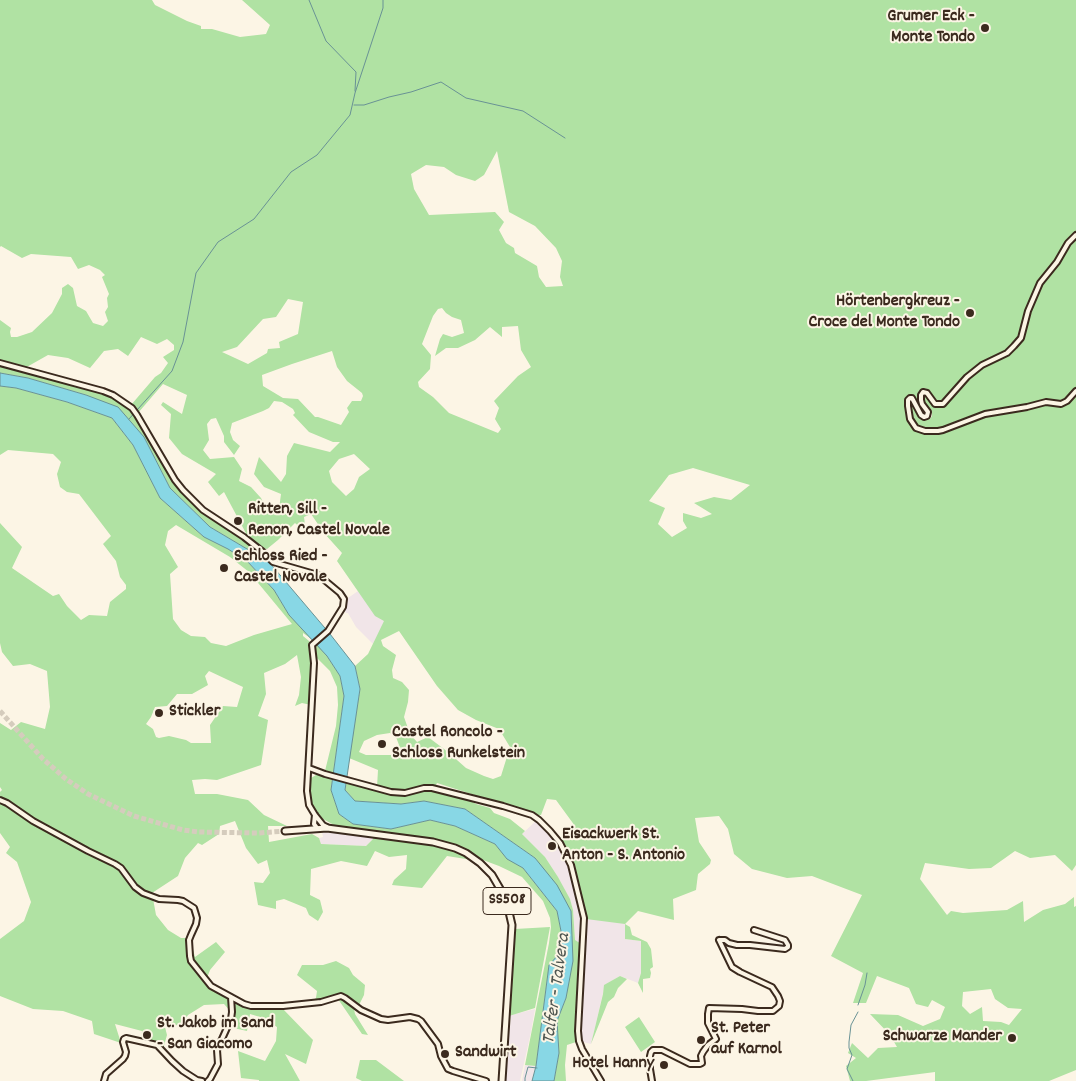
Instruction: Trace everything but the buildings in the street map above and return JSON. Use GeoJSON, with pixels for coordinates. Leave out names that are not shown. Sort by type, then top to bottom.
{"type":"FeatureCollection","features":[{"type":"Feature","properties":{"kind":"main road","name":"SS508"},"geometry":{"type":"LineString","coordinates":[[285,831],[308,829],[316,826],[433,842],[455,848],[480,863],[492,875],[506,899],[512,925],[502,1081]]}},
{"type":"Feature","properties":{"kind":"street"},"geometry":{"type":"LineString","coordinates":[[1076,235],[1068,243],[1058,262],[1040,283],[1028,311],[1021,338],[1014,346],[1007,353],[982,365],[960,384],[942,404],[935,404],[927,393],[922,393],[921,400],[928,412],[927,416],[921,415],[912,398],[908,400],[908,406],[910,418],[916,428],[925,431],[943,430],[985,414],[1046,402],[1061,404],[1067,401],[1076,391]]}},
{"type":"Feature","properties":{"kind":"street"},"geometry":{"type":"LineString","coordinates":[[0,363],[113,394],[132,408],[175,480],[203,510],[244,537],[273,562],[318,576],[340,593],[344,599],[343,607],[328,631],[313,644],[314,663],[307,791],[309,806],[327,828]]}},
{"type":"Feature","properties":{"kind":"street"},"geometry":{"type":"LineString","coordinates":[[309,768],[398,794],[432,788],[503,806],[532,815],[550,831],[560,843],[571,865],[584,918],[579,1038],[582,1049],[601,1081]]}},
{"type":"Feature","properties":{"kind":"street"},"geometry":{"type":"LineString","coordinates":[[0,800],[33,821],[115,864],[121,868],[135,887],[143,894],[159,899],[183,901],[194,908],[197,918],[189,940],[189,951],[192,961],[211,986],[248,1006],[276,1006],[321,1002],[341,996],[361,1010],[381,1020],[410,1017],[418,1019],[438,1044],[440,1056],[448,1068],[486,1081]]}},
{"type":"Feature","properties":{"kind":"street"},"geometry":{"type":"LineString","coordinates":[[315,815],[316,826]]}},
{"type":"Feature","properties":{"kind":"street"},"geometry":{"type":"LineString","coordinates":[[316,826],[320,825],[320,821]]}},
{"type":"Feature","properties":{"kind":"street"},"geometry":{"type":"LineString","coordinates":[[652,1081],[650,1056],[652,1051],[661,1050],[690,1064],[702,1063],[701,1056],[703,1052],[716,1039],[708,1023],[709,1008],[773,1011],[779,1006],[780,1001],[772,987],[732,967],[719,940],[725,940],[737,946],[750,945],[785,949],[788,947],[785,940],[754,930]]}},
{"type":"Feature","properties":{"kind":"street"},"geometry":{"type":"LineString","coordinates":[[208,1081],[218,1066],[217,1050],[232,1019],[231,997]]}},
{"type":"Feature","properties":{"kind":"street"},"geometry":{"type":"LineString","coordinates":[[104,1081],[106,1074],[125,1056],[126,1052],[123,1042],[126,1038],[157,1045],[183,1071],[202,1081]]}},
{"type":"Feature","properties":{"kind":"shaded area"},"geometry":{"type":"Polygon","coordinates":[[[358,591],[385,621],[373,644],[356,627],[344,608],[348,598],[358,591]]]}},
{"type":"Feature","properties":{"kind":"shaded area"},"geometry":{"type":"Polygon","coordinates":[[[538,819],[625,924],[625,939],[641,941],[641,973],[638,983],[620,976],[605,985],[591,1044],[579,1041],[575,940],[573,910],[570,900],[545,857],[522,834],[538,819]]]}},
{"type":"Feature","properties":{"kind":"shaded area"},"geometry":{"type":"Polygon","coordinates":[[[322,832],[374,835],[373,839],[366,846],[321,844],[319,838],[323,837],[322,832]]]}},
{"type":"Feature","properties":{"kind":"shaded area"},"geometry":{"type":"Polygon","coordinates":[[[535,1009],[520,1081],[502,1081],[506,1027],[510,1027],[511,1015],[535,1009]]]}},
{"type":"Feature","properties":{"kind":"shaded area"},"geometry":{"type":"Polygon","coordinates":[[[525,1065],[536,1066],[532,1081],[522,1081],[525,1065]]]}},
{"type":"Feature","properties":{"kind":"green space"},"geometry":{"type":"Polygon","coordinates":[[[0,0],[152,0],[155,5],[201,26],[201,29],[212,29],[240,37],[266,34],[270,25],[242,0],[1076,0],[1076,232],[1039,283],[1020,337],[1013,345],[1006,351],[980,363],[942,401],[937,402],[933,399],[927,389],[920,390],[919,399],[926,413],[918,409],[914,396],[908,396],[906,401],[909,420],[917,431],[921,433],[944,432],[985,415],[1028,409],[1046,403],[1064,406],[1076,393],[1076,865],[1072,871],[1055,855],[1030,858],[1015,851],[991,868],[969,869],[925,863],[920,879],[947,915],[951,911],[963,913],[1007,910],[1023,901],[1024,922],[1043,910],[1065,904],[1074,897],[1074,907],[1076,906],[1076,1070],[1049,1081],[935,1081],[935,1072],[866,1081],[850,1081],[846,1066],[856,1058],[848,1053],[852,1043],[868,1058],[878,1048],[897,1047],[890,1035],[870,1014],[898,1015],[923,1026],[940,1019],[945,1007],[932,1000],[928,1007],[916,1004],[909,988],[877,976],[866,1003],[853,1003],[863,973],[831,956],[862,895],[812,876],[787,878],[752,869],[734,854],[728,829],[719,816],[695,818],[699,842],[711,860],[710,864],[698,874],[696,890],[673,899],[674,920],[638,911],[625,924],[586,919],[572,865],[559,841],[575,826],[556,800],[547,799],[541,815],[537,815],[437,783],[435,787],[422,787],[405,792],[396,792],[377,787],[378,770],[349,758],[360,689],[355,666],[368,654],[384,621],[375,616],[337,561],[342,553],[324,533],[311,514],[304,517],[306,533],[295,523],[267,549],[256,546],[249,539],[224,492],[219,496],[208,482],[216,474],[182,454],[169,438],[171,414],[161,405],[163,402],[182,414],[187,395],[163,384],[138,413],[131,405],[168,363],[163,357],[174,350],[174,345],[167,339],[157,344],[141,337],[128,356],[118,349],[104,351],[90,368],[68,358],[48,355],[25,368],[0,360],[0,320],[11,328],[11,337],[32,332],[52,313],[62,294],[62,288],[68,284],[73,288],[77,306],[86,311],[93,323],[103,326],[108,321],[105,312],[108,307],[107,298],[109,294],[102,277],[105,275],[100,270],[89,265],[78,269],[71,257],[31,254],[22,258],[0,247],[0,0]],[[497,151],[484,175],[475,181],[456,175],[444,167],[426,165],[411,174],[414,189],[429,215],[495,212],[504,222],[499,230],[506,243],[514,248],[515,253],[537,266],[539,277],[546,287],[563,286],[560,277],[562,261],[556,248],[535,226],[509,212],[497,151]],[[288,299],[276,317],[263,319],[237,347],[222,352],[248,364],[267,353],[268,349],[280,348],[279,342],[298,334],[303,302],[288,299]],[[442,308],[438,309],[433,316],[422,344],[431,355],[430,369],[418,382],[419,387],[433,397],[449,413],[498,433],[501,429],[495,419],[499,408],[494,401],[518,376],[531,367],[521,350],[518,326],[502,327],[502,337],[490,327],[475,340],[458,348],[446,348],[435,356],[443,334],[452,337],[464,333],[461,320],[452,317],[442,308]],[[332,351],[262,375],[263,386],[283,398],[298,399],[315,417],[341,425],[349,412],[347,408],[352,401],[361,401],[363,396],[362,393],[347,381],[337,367],[332,351]],[[274,401],[269,408],[232,423],[230,432],[233,440],[240,446],[234,455],[224,442],[224,436],[216,418],[211,419],[207,424],[209,440],[203,450],[210,459],[234,457],[242,469],[239,481],[251,487],[261,498],[268,512],[275,507],[279,509],[281,494],[264,487],[254,474],[259,457],[281,482],[286,474],[287,456],[294,443],[330,452],[340,442],[333,442],[309,432],[293,415],[295,413],[293,409],[282,402],[274,401]],[[354,454],[339,459],[329,471],[332,482],[346,496],[354,489],[359,477],[370,469],[354,454]],[[693,468],[669,475],[649,501],[665,508],[658,524],[672,537],[687,528],[683,521],[683,513],[701,518],[712,514],[694,503],[714,497],[731,500],[750,485],[693,468]],[[399,631],[381,640],[383,646],[396,655],[392,670],[393,678],[402,682],[409,690],[404,717],[410,734],[417,742],[428,737],[466,768],[493,779],[501,776],[510,747],[499,729],[476,720],[458,710],[437,686],[399,631]],[[390,733],[377,735],[364,741],[359,752],[366,755],[394,755],[399,745],[396,737],[390,733]],[[991,989],[963,992],[962,1006],[970,1014],[982,1007],[983,1021],[1001,1022],[1009,1025],[1022,1009],[1008,1008],[995,999],[991,989]]]}},
{"type":"Feature","properties":{"kind":"green space"},"geometry":{"type":"Polygon","coordinates":[[[1076,238],[1076,387],[1067,398],[1061,402],[1046,400],[985,412],[940,429],[924,430],[918,427],[912,419],[909,407],[911,401],[918,415],[930,419],[932,412],[925,406],[922,399],[924,396],[936,406],[941,406],[983,367],[1016,348],[1022,339],[1029,312],[1042,285],[1076,238]]]}},
{"type":"Feature","properties":{"kind":"green space"},"geometry":{"type":"Polygon","coordinates":[[[0,365],[114,397],[134,414],[174,482],[183,493],[202,511],[241,537],[269,562],[210,527],[170,488],[144,437],[86,395],[28,378],[0,373],[0,365]]]}},
{"type":"Feature","properties":{"kind":"green space"},"geometry":{"type":"Polygon","coordinates":[[[0,386],[16,388],[67,402],[112,418],[133,445],[160,498],[204,537],[247,561],[274,590],[289,615],[316,642],[340,676],[344,696],[331,790],[339,814],[353,824],[391,829],[430,820],[455,826],[495,844],[507,858],[523,868],[557,911],[561,931],[558,955],[549,965],[536,1066],[525,1065],[549,943],[550,918],[543,901],[522,877],[467,851],[466,853],[472,860],[447,856],[422,888],[392,885],[394,880],[406,869],[407,855],[389,857],[375,851],[367,866],[341,861],[311,869],[310,895],[320,900],[323,912],[318,921],[309,915],[306,908],[284,899],[276,901],[276,909],[258,905],[254,882],[263,883],[270,873],[267,860],[258,864],[246,848],[235,821],[220,826],[219,834],[202,845],[198,843],[185,858],[178,876],[152,893],[156,915],[168,930],[191,942],[195,957],[216,942],[225,952],[210,970],[207,978],[213,985],[245,1002],[312,1002],[316,998],[317,991],[297,975],[302,965],[323,965],[336,961],[349,968],[353,975],[365,985],[364,995],[359,1005],[354,1009],[368,1035],[362,1034],[338,999],[321,1004],[282,1008],[313,1040],[306,1064],[285,1054],[300,1081],[259,1081],[241,1078],[238,1051],[265,1061],[276,1041],[277,1027],[260,1017],[250,1014],[247,1031],[229,1027],[231,1012],[224,1004],[204,1005],[188,1015],[181,1026],[164,1023],[167,1035],[162,1053],[152,1044],[141,1044],[142,1031],[115,1024],[121,1043],[94,1034],[92,1021],[63,1011],[33,1009],[0,996],[0,939],[24,921],[31,902],[17,862],[6,853],[10,847],[0,833],[0,792],[2,790],[0,787],[0,723],[11,730],[21,722],[45,729],[50,707],[47,671],[30,664],[13,666],[2,652],[0,643],[0,523],[22,547],[12,568],[53,596],[59,594],[67,606],[81,620],[89,615],[107,616],[110,602],[126,589],[126,585],[120,577],[116,561],[103,544],[111,536],[79,494],[67,492],[60,487],[57,474],[61,462],[53,454],[8,450],[0,455],[0,386]],[[176,525],[168,531],[165,545],[178,567],[170,574],[173,619],[181,630],[191,636],[205,637],[211,643],[226,646],[254,635],[292,624],[249,572],[230,557],[176,525]],[[303,633],[303,636],[312,645],[313,653],[311,705],[302,703],[295,706],[299,695],[301,677],[297,655],[285,664],[264,673],[266,694],[258,716],[268,720],[261,765],[217,780],[192,780],[195,794],[217,794],[248,800],[264,815],[287,826],[268,826],[269,842],[312,834],[319,838],[321,844],[366,846],[373,839],[374,835],[421,843],[421,840],[334,825],[323,819],[315,811],[310,798],[311,778],[316,775],[324,775],[336,726],[338,705],[337,687],[330,671],[316,657],[316,642],[303,633]],[[209,671],[205,676],[208,685],[192,694],[177,694],[167,706],[155,707],[146,724],[153,729],[156,737],[169,736],[191,743],[211,743],[210,725],[223,706],[237,707],[243,687],[209,671]]]}},
{"type":"Feature","properties":{"kind":"green space"},"geometry":{"type":"Polygon","coordinates":[[[346,782],[398,796],[426,790],[471,801],[490,808],[494,813],[510,819],[525,831],[522,834],[545,857],[570,899],[573,910],[575,940],[583,945],[579,1041],[567,1045],[566,1081],[554,1081],[559,1053],[557,1021],[566,998],[571,911],[535,858],[465,809],[424,801],[401,804],[355,801],[345,790],[346,782]]]}},
{"type":"Feature","properties":{"kind":"green space"},"geometry":{"type":"Polygon","coordinates":[[[625,924],[630,927],[632,935],[647,942],[651,949],[653,967],[650,969],[650,978],[643,979],[643,993],[638,983],[641,973],[641,941],[625,939],[625,924]]]}},
{"type":"Feature","properties":{"kind":"green space"},"geometry":{"type":"Polygon","coordinates":[[[550,927],[535,1008],[509,1016],[515,929],[550,927]]]}},
{"type":"Feature","properties":{"kind":"green space"},"geometry":{"type":"Polygon","coordinates":[[[620,976],[627,979],[608,1002],[591,1044],[604,985],[620,976]]]}},
{"type":"Feature","properties":{"kind":"green space"},"geometry":{"type":"Polygon","coordinates":[[[639,1017],[655,1042],[641,1052],[625,1027],[639,1017]]]}},
{"type":"Feature","properties":{"kind":"green space"},"geometry":{"type":"Polygon","coordinates":[[[360,1060],[376,1060],[404,1081],[362,1081],[356,1078],[360,1060]]]}},
{"type":"Feature","properties":{"kind":"water","name":"Talfer - Talvera"},"geometry":{"type":"Polygon","coordinates":[[[0,373],[28,378],[86,395],[118,407],[144,437],[170,488],[210,527],[269,562],[330,634],[355,666],[360,689],[345,790],[355,801],[401,804],[424,801],[465,809],[535,858],[557,885],[571,911],[573,961],[566,998],[557,1021],[559,1053],[554,1081],[532,1081],[536,1066],[549,965],[558,955],[561,931],[557,911],[523,868],[507,859],[495,844],[455,826],[430,820],[391,829],[353,824],[339,814],[331,790],[344,696],[340,676],[327,656],[289,615],[274,590],[247,561],[204,537],[160,498],[133,445],[112,418],[67,402],[16,388],[0,386],[0,373]]]}},
{"type":"Feature","properties":{"kind":"waterway"},"geometry":{"type":"LineString","coordinates":[[309,0],[326,41],[356,72],[355,91]]}},
{"type":"Feature","properties":{"kind":"waterway"},"geometry":{"type":"LineString","coordinates":[[129,419],[172,371],[183,342],[196,273],[218,242],[254,219],[291,172],[317,155],[350,115],[355,93],[383,8],[383,0]]}},
{"type":"Feature","properties":{"kind":"waterway"},"geometry":{"type":"LineString","coordinates":[[354,105],[364,105],[441,82],[466,98],[523,111],[565,138]]}},
{"type":"Feature","properties":{"kind":"waterway"},"geometry":{"type":"LineString","coordinates":[[858,1005],[867,973]]}},
{"type":"Feature","properties":{"kind":"waterway"},"geometry":{"type":"LineString","coordinates":[[853,1081],[847,1069],[852,1055],[849,1048],[851,1025],[858,1012]]}},
{"type":"Feature","properties":{"kind":"waterway"},"geometry":{"type":"LineString","coordinates":[[525,1081],[528,1067],[537,1068]]}},
{"type":"Feature","properties":{"kind":"tunnel"},"geometry":{"type":"LineString","coordinates":[[0,711],[43,759],[66,779],[88,794],[134,816],[183,830],[199,832],[259,833],[285,831]]}},
{"type":"Feature","properties":{"kind":"place","name":"Grumer Eck - Monte Tondo"},"geometry":{"type":"Point","coordinates":[985,28]}},
{"type":"Feature","properties":{"kind":"place","name":"Hörtenbergkreuz - Croce del Monte Tondo"},"geometry":{"type":"Point","coordinates":[970,313]}},
{"type":"Feature","properties":{"kind":"place","name":"Ritten, Sill - Renon, Castel Novale"},"geometry":{"type":"Point","coordinates":[238,521]}},
{"type":"Feature","properties":{"kind":"place","name":"Schloss Ried - Castel Novale"},"geometry":{"type":"Point","coordinates":[224,568]}},
{"type":"Feature","properties":{"kind":"place","name":"Stickler"},"geometry":{"type":"Point","coordinates":[159,713]}},
{"type":"Feature","properties":{"kind":"place","name":"Castel Roncolo - Schloss Runkelstein"},"geometry":{"type":"Point","coordinates":[382,744]}},
{"type":"Feature","properties":{"kind":"place","name":"Eisackwerk St. Anton - S. Antonio"},"geometry":{"type":"Point","coordinates":[552,846]}},
{"type":"Feature","properties":{"kind":"place","name":"St. Jakob im Sand - San Giacomo"},"geometry":{"type":"Point","coordinates":[147,1035]}},
{"type":"Feature","properties":{"kind":"place","name":"Schwarze Mander"},"geometry":{"type":"Point","coordinates":[1012,1038]}},
{"type":"Feature","properties":{"kind":"place","name":"St. Peter auf Karnol"},"geometry":{"type":"Point","coordinates":[701,1040]}},
{"type":"Feature","properties":{"kind":"place","name":"Sandwirt"},"geometry":{"type":"Point","coordinates":[445,1054]}},
{"type":"Feature","properties":{"kind":"place","name":"Hotel Hanny"},"geometry":{"type":"Point","coordinates":[664,1065]}}]}
